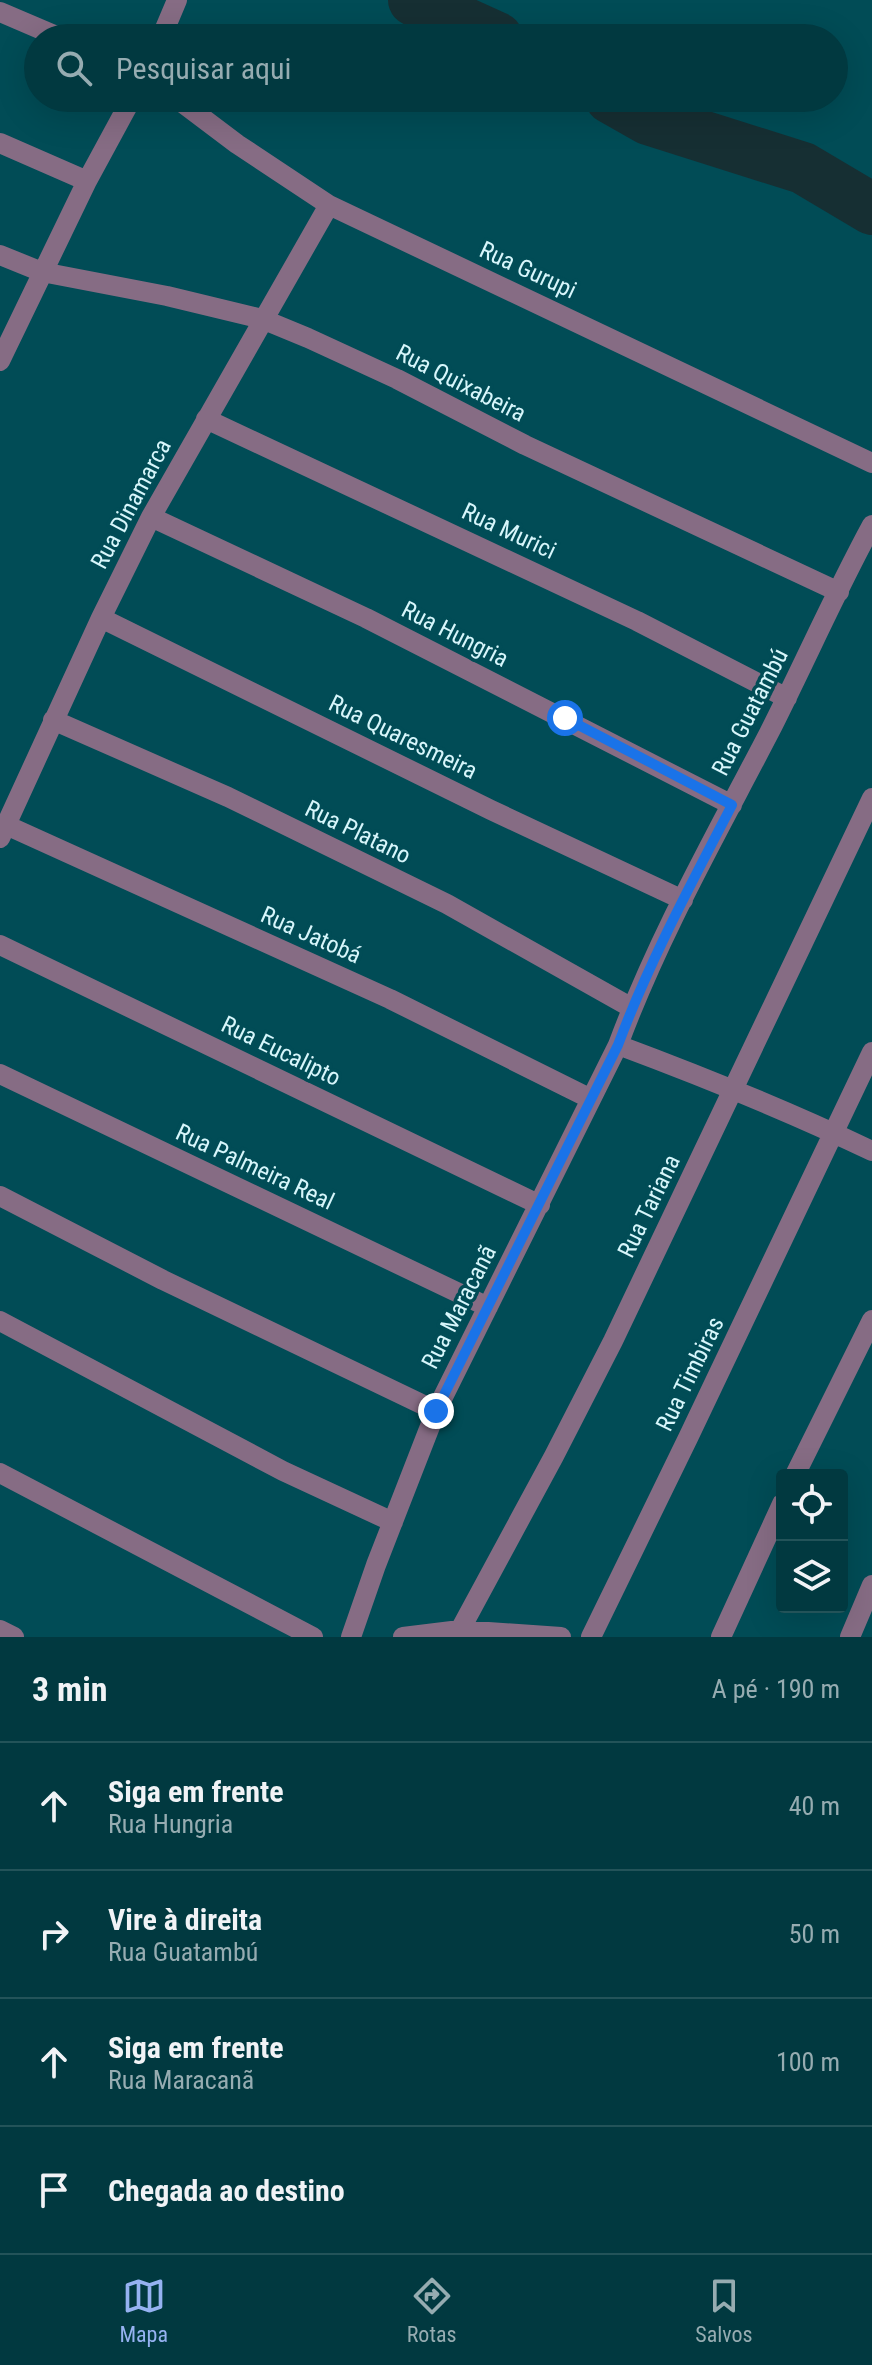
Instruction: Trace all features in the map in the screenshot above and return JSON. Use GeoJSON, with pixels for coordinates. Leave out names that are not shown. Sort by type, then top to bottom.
{"type":"FeatureCollection","features":[{"type":"Feature","properties":{"kind":"street"},"geometry":{"type":"LineString","coordinates":[[167,24],[177,0]]}},
{"type":"Feature","properties":{"kind":"street"},"geometry":{"type":"LineString","coordinates":[[0,12],[28,24]]}},
{"type":"Feature","properties":{"kind":"street"},"geometry":{"type":"LineString","coordinates":[[0,361],[87,181],[124,112]]}},
{"type":"Feature","properties":{"kind":"street","name":"Rua Gurupi"},"geometry":{"type":"LineString","coordinates":[[195,112],[329,205],[872,463]]}},
{"type":"Feature","properties":{"kind":"street"},"geometry":{"type":"LineString","coordinates":[[0,143],[87,181]]}},
{"type":"Feature","properties":{"kind":"street","name":"Rua Dinamarca"},"geometry":{"type":"LineString","coordinates":[[3,832],[151,517],[329,205]]}},
{"type":"Feature","properties":{"kind":"street","name":"Rua Quixabeira"},"geometry":{"type":"LineString","coordinates":[[0,255],[42,272],[167,296],[262,319],[397,379],[525,445],[839,592]]}},
{"type":"Feature","properties":{"kind":"street","name":"Rua Murici"},"geometry":{"type":"LineString","coordinates":[[206,419],[637,621],[787,698]]}},
{"type":"Feature","properties":{"kind":"street","name":"Rua Hungria"},"geometry":{"type":"LineString","coordinates":[[151,517],[366,618],[732,805]]}},
{"type":"Feature","properties":{"kind":"street","name":"Rua Guatambú"},"geometry":{"type":"LineString","coordinates":[[632,1008],[872,525]]}},
{"type":"Feature","properties":{"kind":"street","name":"Rua Quaresmeira"},"geometry":{"type":"LineString","coordinates":[[101,618],[491,810],[683,900]]}},
{"type":"Feature","properties":{"kind":"street","name":"Rua Platano"},"geometry":{"type":"LineString","coordinates":[[53,720],[228,797],[447,904],[632,1008]]}},
{"type":"Feature","properties":{"kind":"street","name":"Rua Tariana"},"geometry":{"type":"LineString","coordinates":[[460,1630],[613,1341],[872,798]]}},
{"type":"Feature","properties":{"kind":"street","name":"Rua Jatobá"},"geometry":{"type":"LineString","coordinates":[[3,832],[390,999],[591,1099]]}},
{"type":"Feature","properties":{"kind":"street","name":"Rua Eucalipto"},"geometry":{"type":"LineString","coordinates":[[0,945],[540,1205]]}},
{"type":"Feature","properties":{"kind":"street","name":"Rua Maracanã"},"geometry":{"type":"LineString","coordinates":[[351,1637],[436,1411],[618,1045],[632,1008]]}},
{"type":"Feature","properties":{"kind":"street"},"geometry":{"type":"LineString","coordinates":[[618,1045],[872,1151]]}},
{"type":"Feature","properties":{"kind":"street","name":"Rua Timbiras"},"geometry":{"type":"LineString","coordinates":[[591,1637],[872,1052]]}},
{"type":"Feature","properties":{"kind":"street","name":"Rua Palmeira Real"},"geometry":{"type":"LineString","coordinates":[[0,1074],[488,1307]]}},
{"type":"Feature","properties":{"kind":"street"},"geometry":{"type":"LineString","coordinates":[[0,1196],[163,1280],[436,1411]]}},
{"type":"Feature","properties":{"kind":"street"},"geometry":{"type":"LineString","coordinates":[[798,1469],[872,1320]]}},
{"type":"Feature","properties":{"kind":"street"},"geometry":{"type":"LineString","coordinates":[[0,1321],[283,1471],[393,1522]]}},
{"type":"Feature","properties":{"kind":"street"},"geometry":{"type":"LineString","coordinates":[[0,1473],[313,1637]]}},
{"type":"Feature","properties":{"kind":"street"},"geometry":{"type":"LineString","coordinates":[[721,1637],[776,1517]]}},
{"type":"Feature","properties":{"kind":"street"},"geometry":{"type":"LineString","coordinates":[[850,1637],[872,1585]]}},
{"type":"Feature","properties":{"kind":"street"},"geometry":{"type":"LineString","coordinates":[[0,1630],[14,1637]]}},
{"type":"Feature","properties":{"kind":"street"},"geometry":{"type":"LineString","coordinates":[[403,1637],[460,1630],[561,1637]]}},
{"type":"Feature","properties":{"kind":"waterway"},"geometry":{"type":"LineString","coordinates":[[414,0],[466,24]]}},
{"type":"Feature","properties":{"kind":"waterway"},"geometry":{"type":"LineString","coordinates":[[636,112],[648,119],[803,168],[872,209]]}},
{"type":"Feature","properties":{"kind":"route"},"geometry":{"type":"LineString","coordinates":[[436,1411],[540,1205],[618,1045],[670,927],[732,805],[565,718]]}}]}
